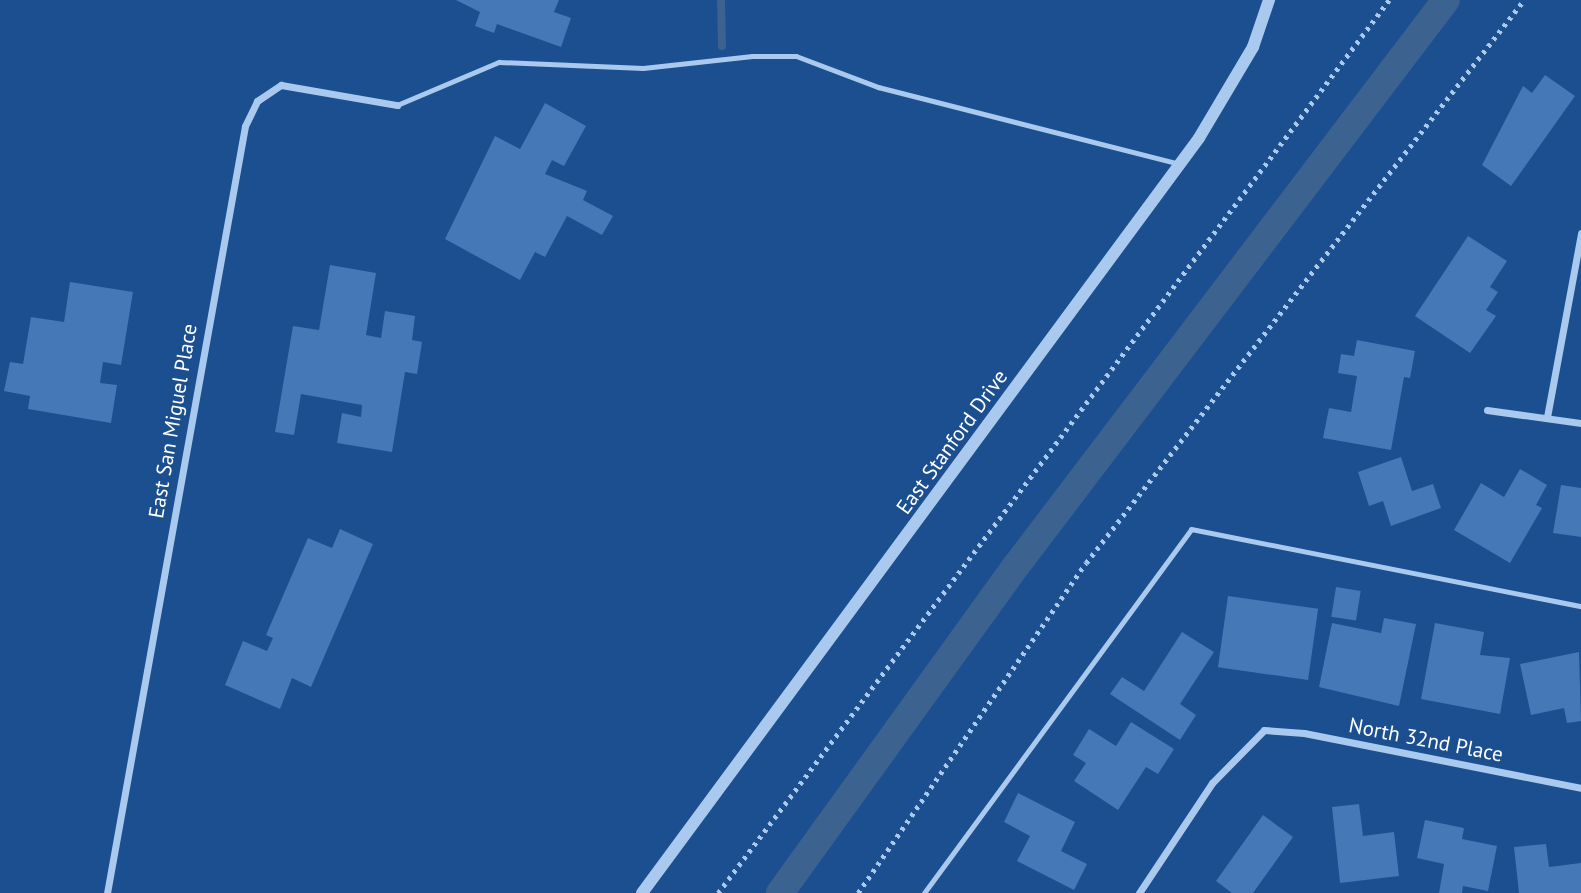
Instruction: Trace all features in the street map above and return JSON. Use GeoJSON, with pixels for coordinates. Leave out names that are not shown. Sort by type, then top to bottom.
{"type":"FeatureCollection","features":[{"type":"Feature","properties":{"kind":"street","name":"East Stanford Drive"},"geometry":{"type":"LineString","coordinates":[[642,893],[1180,164],[1231,91],[1269,0]]}},
{"type":"Feature","properties":{"kind":"street","name":"East San Miguel Place"},"geometry":{"type":"LineString","coordinates":[[107,893],[245,126],[257,101],[281,85],[397,106]]}},
{"type":"Feature","properties":{"kind":"street"},"geometry":{"type":"LineString","coordinates":[[1547,417],[1581,234]]}},
{"type":"Feature","properties":{"kind":"street"},"geometry":{"type":"LineString","coordinates":[[1487,410],[1581,423]]}},
{"type":"Feature","properties":{"kind":"street","name":"North 32nd Place"},"geometry":{"type":"LineString","coordinates":[[1139,893],[1212,783],[1264,730],[1304,733],[1581,788]]}},
{"type":"Feature","properties":{"kind":"lane"},"geometry":{"type":"LineString","coordinates":[[397,106],[499,62],[643,68],[752,55],[796,57],[878,87],[1180,164]]}},
{"type":"Feature","properties":{"kind":"lane"},"geometry":{"type":"LineString","coordinates":[[925,893],[1191,529],[1581,606]]}},
{"type":"Feature","properties":{"kind":"path"},"geometry":{"type":"LineString","coordinates":[[718,893],[1390,0]]}},
{"type":"Feature","properties":{"kind":"path"},"geometry":{"type":"LineString","coordinates":[[858,893],[1086,563],[1524,0]]}},
{"type":"Feature","properties":{"kind":"building"},"geometry":{"type":"Polygon","coordinates":[[[456,0],[559,0],[554,12],[571,18],[561,47],[497,24],[494,33],[475,26],[480,12],[456,0]]]}},
{"type":"Feature","properties":{"kind":"building"},"geometry":{"type":"Polygon","coordinates":[[[1545,75],[1575,96],[1511,186],[1482,165],[1523,86],[1532,93],[1545,75]]]}},
{"type":"Feature","properties":{"kind":"building"},"geometry":{"type":"Polygon","coordinates":[[[545,103],[586,126],[564,166],[552,160],[545,174],[587,191],[583,200],[613,216],[602,235],[567,216],[545,257],[535,252],[520,280],[445,239],[495,136],[520,149],[545,103]]]}},
{"type":"Feature","properties":{"kind":"building"},"geometry":{"type":"Polygon","coordinates":[[[1468,236],[1507,261],[1490,287],[1498,292],[1486,310],[1496,316],[1470,353],[1415,316],[1468,236]]]}},
{"type":"Feature","properties":{"kind":"building"},"geometry":{"type":"Polygon","coordinates":[[[330,265],[376,273],[366,335],[381,338],[385,311],[415,316],[412,340],[422,342],[417,374],[405,372],[392,452],[337,443],[342,413],[361,417],[362,405],[301,394],[294,435],[275,432],[293,326],[319,330],[330,265]]]}},
{"type":"Feature","properties":{"kind":"building"},"geometry":{"type":"Polygon","coordinates":[[[70,282],[133,292],[121,365],[103,362],[100,383],[117,385],[111,423],[28,409],[30,396],[4,391],[10,362],[23,364],[31,317],[64,322],[70,282]]]}},
{"type":"Feature","properties":{"kind":"building"},"geometry":{"type":"Polygon","coordinates":[[[1357,340],[1415,351],[1410,378],[1404,377],[1391,450],[1323,438],[1329,408],[1351,412],[1357,376],[1338,373],[1341,354],[1354,356],[1357,340]]]}},
{"type":"Feature","properties":{"kind":"building"},"geometry":{"type":"Polygon","coordinates":[[[1401,457],[1412,491],[1433,484],[1441,508],[1391,526],[1383,501],[1369,506],[1358,472],[1401,457]]]}},
{"type":"Feature","properties":{"kind":"building"},"geometry":{"type":"Polygon","coordinates":[[[1520,469],[1547,485],[1536,505],[1542,508],[1510,563],[1454,530],[1481,483],[1504,497],[1520,469]]]}},
{"type":"Feature","properties":{"kind":"building"},"geometry":{"type":"Polygon","coordinates":[[[1561,485],[1581,488],[1581,537],[1553,533],[1561,485]]]}},
{"type":"Feature","properties":{"kind":"building"},"geometry":{"type":"Polygon","coordinates":[[[340,529],[373,544],[311,687],[292,678],[280,709],[225,685],[243,641],[267,651],[273,638],[266,635],[308,538],[332,548],[340,529]]]}},
{"type":"Feature","properties":{"kind":"building"},"geometry":{"type":"Polygon","coordinates":[[[1336,587],[1361,591],[1356,621],[1331,617],[1336,587]]]}},
{"type":"Feature","properties":{"kind":"building"},"geometry":{"type":"Polygon","coordinates":[[[1228,596],[1318,609],[1308,680],[1218,667],[1228,596]]]}},
{"type":"Feature","properties":{"kind":"building"},"geometry":{"type":"Polygon","coordinates":[[[1384,618],[1416,624],[1399,706],[1319,687],[1332,623],[1381,633],[1384,618]]]}},
{"type":"Feature","properties":{"kind":"building"},"geometry":{"type":"Polygon","coordinates":[[[1435,623],[1484,632],[1480,655],[1510,658],[1500,714],[1421,699],[1435,623]]]}},
{"type":"Feature","properties":{"kind":"building"},"geometry":{"type":"Polygon","coordinates":[[[1182,632],[1214,652],[1180,704],[1196,715],[1180,740],[1110,694],[1122,677],[1144,691],[1182,632]]]}},
{"type":"Feature","properties":{"kind":"building"},"geometry":{"type":"Polygon","coordinates":[[[1579,652],[1581,721],[1567,723],[1564,708],[1531,715],[1520,664],[1579,652]]]}},
{"type":"Feature","properties":{"kind":"building"},"geometry":{"type":"Polygon","coordinates":[[[1131,722],[1174,749],[1158,774],[1146,767],[1118,810],[1074,781],[1086,763],[1073,755],[1089,729],[1116,746],[1131,722]]]}},
{"type":"Feature","properties":{"kind":"building"},"geometry":{"type":"Polygon","coordinates":[[[1018,793],[1075,822],[1061,851],[1087,864],[1074,890],[1017,861],[1030,836],[1004,822],[1018,793]]]}},
{"type":"Feature","properties":{"kind":"building"},"geometry":{"type":"Polygon","coordinates":[[[1359,804],[1363,836],[1394,832],[1399,876],[1340,883],[1332,807],[1359,804]]]}},
{"type":"Feature","properties":{"kind":"building"},"geometry":{"type":"Polygon","coordinates":[[[1263,815],[1293,837],[1253,893],[1232,893],[1216,881],[1263,815]]]}},
{"type":"Feature","properties":{"kind":"building"},"geometry":{"type":"Polygon","coordinates":[[[1425,820],[1464,828],[1462,839],[1497,846],[1488,891],[1463,886],[1462,893],[1439,893],[1444,864],[1417,858],[1425,820]]]}},
{"type":"Feature","properties":{"kind":"building"},"geometry":{"type":"Polygon","coordinates":[[[1546,844],[1549,867],[1581,863],[1581,893],[1519,893],[1514,847],[1546,844]]]}},
{"type":"Feature","properties":{"kind":"waterway"},"geometry":{"type":"LineString","coordinates":[[721,0],[722,46]]}},
{"type":"Feature","properties":{"kind":"waterway"},"geometry":{"type":"LineString","coordinates":[[780,893],[1016,566],[1446,0]]}}]}
